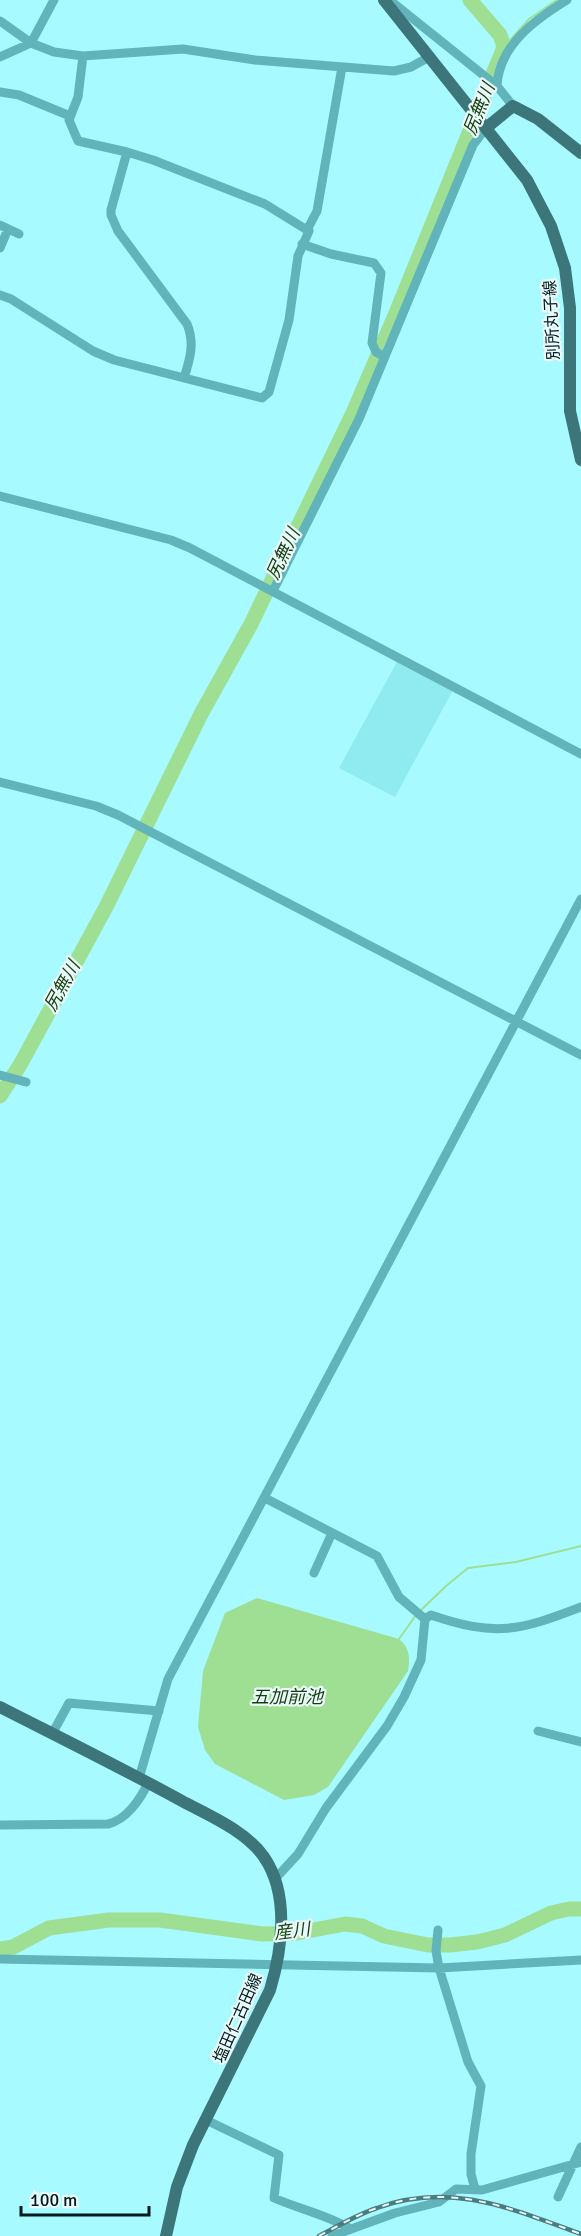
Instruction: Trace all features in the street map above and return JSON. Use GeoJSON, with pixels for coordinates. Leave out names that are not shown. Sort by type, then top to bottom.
{"type":"FeatureCollection","features":[{"type":"Feature","properties":{"kind":"main road","name":"別所丸子線"},"geometry":{"type":"LineString","coordinates":[[388,1],[408,31],[527,180],[540,203],[558,245],[565,268],[570,308],[570,411],[581,460]]}},
{"type":"Feature","properties":{"kind":"main road"},"geometry":{"type":"LineString","coordinates":[[478,119],[513,106],[538,119],[581,153]]}},
{"type":"Feature","properties":{"kind":"main road","name":"塩田仁古田線"},"geometry":{"type":"LineString","coordinates":[[0,1707],[144,1780],[218,1821],[252,1844],[264,1856],[274,1880],[280,1914],[279,1947],[270,1990],[194,2145],[177,2187],[166,2236]]}},
{"type":"Feature","properties":{"kind":"street"},"geometry":{"type":"LineString","coordinates":[[0,57],[31,44],[54,0]]}},
{"type":"Feature","properties":{"kind":"street"},"geometry":{"type":"LineString","coordinates":[[492,82],[519,36],[567,0]]}},
{"type":"Feature","properties":{"kind":"street"},"geometry":{"type":"LineString","coordinates":[[388,1],[418,21],[492,82],[513,106]]}},
{"type":"Feature","properties":{"kind":"street"},"geometry":{"type":"LineString","coordinates":[[0,21],[31,44],[54,52],[83,56],[183,49],[255,60],[394,71],[411,67],[429,57]]}},
{"type":"Feature","properties":{"kind":"street"},"geometry":{"type":"LineString","coordinates":[[408,31],[418,21]]}},
{"type":"Feature","properties":{"kind":"street"},"geometry":{"type":"LineString","coordinates":[[83,56],[78,97],[69,120],[78,141],[153,160],[265,204],[307,230]]}},
{"type":"Feature","properties":{"kind":"street"},"geometry":{"type":"LineString","coordinates":[[0,295],[11,298],[103,356],[262,398],[269,392],[289,320],[298,256],[316,210],[342,67]]}},
{"type":"Feature","properties":{"kind":"street"},"geometry":{"type":"LineString","coordinates":[[0,92],[19,95],[70,116]]}},
{"type":"Feature","properties":{"kind":"street"},"geometry":{"type":"LineString","coordinates":[[273,591],[359,419],[381,355],[473,144],[478,119]]}},
{"type":"Feature","properties":{"kind":"street"},"geometry":{"type":"LineString","coordinates":[[127,152],[111,215],[118,231],[187,324],[193,337],[184,378]]}},
{"type":"Feature","properties":{"kind":"street"},"geometry":{"type":"LineString","coordinates":[[0,248],[4,227],[19,234]]}},
{"type":"Feature","properties":{"kind":"street"},"geometry":{"type":"LineString","coordinates":[[303,244],[331,254],[374,263],[381,273],[372,343],[381,355]]}},
{"type":"Feature","properties":{"kind":"street"},"geometry":{"type":"LineString","coordinates":[[0,496],[171,540],[190,548],[581,754]]}},
{"type":"Feature","properties":{"kind":"street"},"geometry":{"type":"LineString","coordinates":[[0,782],[96,806],[118,814],[581,1055]]}},
{"type":"Feature","properties":{"kind":"street"},"geometry":{"type":"LineString","coordinates":[[0,1825],[108,1824],[120,1821],[139,1798],[168,1679],[581,899]]}},
{"type":"Feature","properties":{"kind":"street"},"geometry":{"type":"LineString","coordinates":[[3,1076],[22,1081]]}},
{"type":"Feature","properties":{"kind":"street"},"geometry":{"type":"LineString","coordinates":[[265,1498],[377,1556],[399,1597],[424,1619]]}},
{"type":"Feature","properties":{"kind":"street"},"geometry":{"type":"LineString","coordinates":[[314,1573],[332,1533]]}},
{"type":"Feature","properties":{"kind":"street"},"geometry":{"type":"LineString","coordinates":[[424,1619],[431,1615],[457,1624],[484,1629],[520,1628],[581,1607]]}},
{"type":"Feature","properties":{"kind":"street"},"geometry":{"type":"LineString","coordinates":[[274,1880],[298,1854],[326,1808],[387,1726],[405,1697],[422,1660],[424,1619]]}},
{"type":"Feature","properties":{"kind":"street"},"geometry":{"type":"LineString","coordinates":[[52,1734],[69,1703],[159,1711]]}},
{"type":"Feature","properties":{"kind":"street"},"geometry":{"type":"LineString","coordinates":[[538,1731],[581,1742]]}},
{"type":"Feature","properties":{"kind":"street"},"geometry":{"type":"LineString","coordinates":[[438,1930],[436,1951],[439,1968],[468,2062],[481,2086],[471,2154],[471,2174],[475,2189]]}},
{"type":"Feature","properties":{"kind":"street"},"geometry":{"type":"LineString","coordinates":[[0,1959],[439,1968],[581,1960]]}},
{"type":"Feature","properties":{"kind":"street"},"geometry":{"type":"LineString","coordinates":[[206,2120],[279,2155],[274,2198],[295,2207],[322,2214],[349,2228]]}},
{"type":"Feature","properties":{"kind":"street"},"geometry":{"type":"LineString","coordinates":[[558,2197],[577,2164],[581,2147]]}},
{"type":"Feature","properties":{"kind":"street"},"geometry":{"type":"LineString","coordinates":[[332,2236],[395,2213],[439,2202],[456,2189],[483,2190],[577,2164]]}},
{"type":"Feature","properties":{"kind":"shaded area"},"geometry":{"type":"Polygon","coordinates":[[[398,660],[453,690],[395,797],[339,768],[398,660]]]}},
{"type":"Feature","properties":{"kind":"water","name":"五加前池"},"geometry":{"type":"Polygon","coordinates":[[[257,1598],[399,1639],[408,1654],[408,1671],[328,1787],[314,1795],[284,1800],[215,1764],[205,1750],[198,1727],[203,1671],[225,1613],[257,1598]]]}},
{"type":"Feature","properties":{"kind":"waterway","name":"尻無川"},"geometry":{"type":"LineString","coordinates":[[0,1096],[20,1065],[106,907],[201,714],[251,624],[353,413],[396,313],[504,47],[500,35],[470,0]]}},
{"type":"Feature","properties":{"kind":"waterway"},"geometry":{"type":"LineString","coordinates":[[504,47],[529,19],[557,0]]}},
{"type":"Feature","properties":{"kind":"waterway"},"geometry":{"type":"LineString","coordinates":[[420,1611],[468,1568],[516,1562],[581,1546]]}},
{"type":"Feature","properties":{"kind":"waterway"},"geometry":{"type":"LineString","coordinates":[[399,1639],[416,1615]]}},
{"type":"Feature","properties":{"kind":"waterway","name":"産川"},"geometry":{"type":"LineString","coordinates":[[0,1949],[13,1947],[49,1928],[109,1920],[160,1920],[262,1934],[297,1933],[345,1924],[362,1926],[384,1936],[428,1945],[450,1945],[477,1942],[505,1935],[551,1913],[581,1909]]}},
{"type":"Feature","properties":{"kind":"railway"},"geometry":{"type":"LineString","coordinates":[[319,2236],[354,2217],[377,2208],[404,2200],[430,2197],[456,2198],[506,2208],[581,2234]]}}]}
